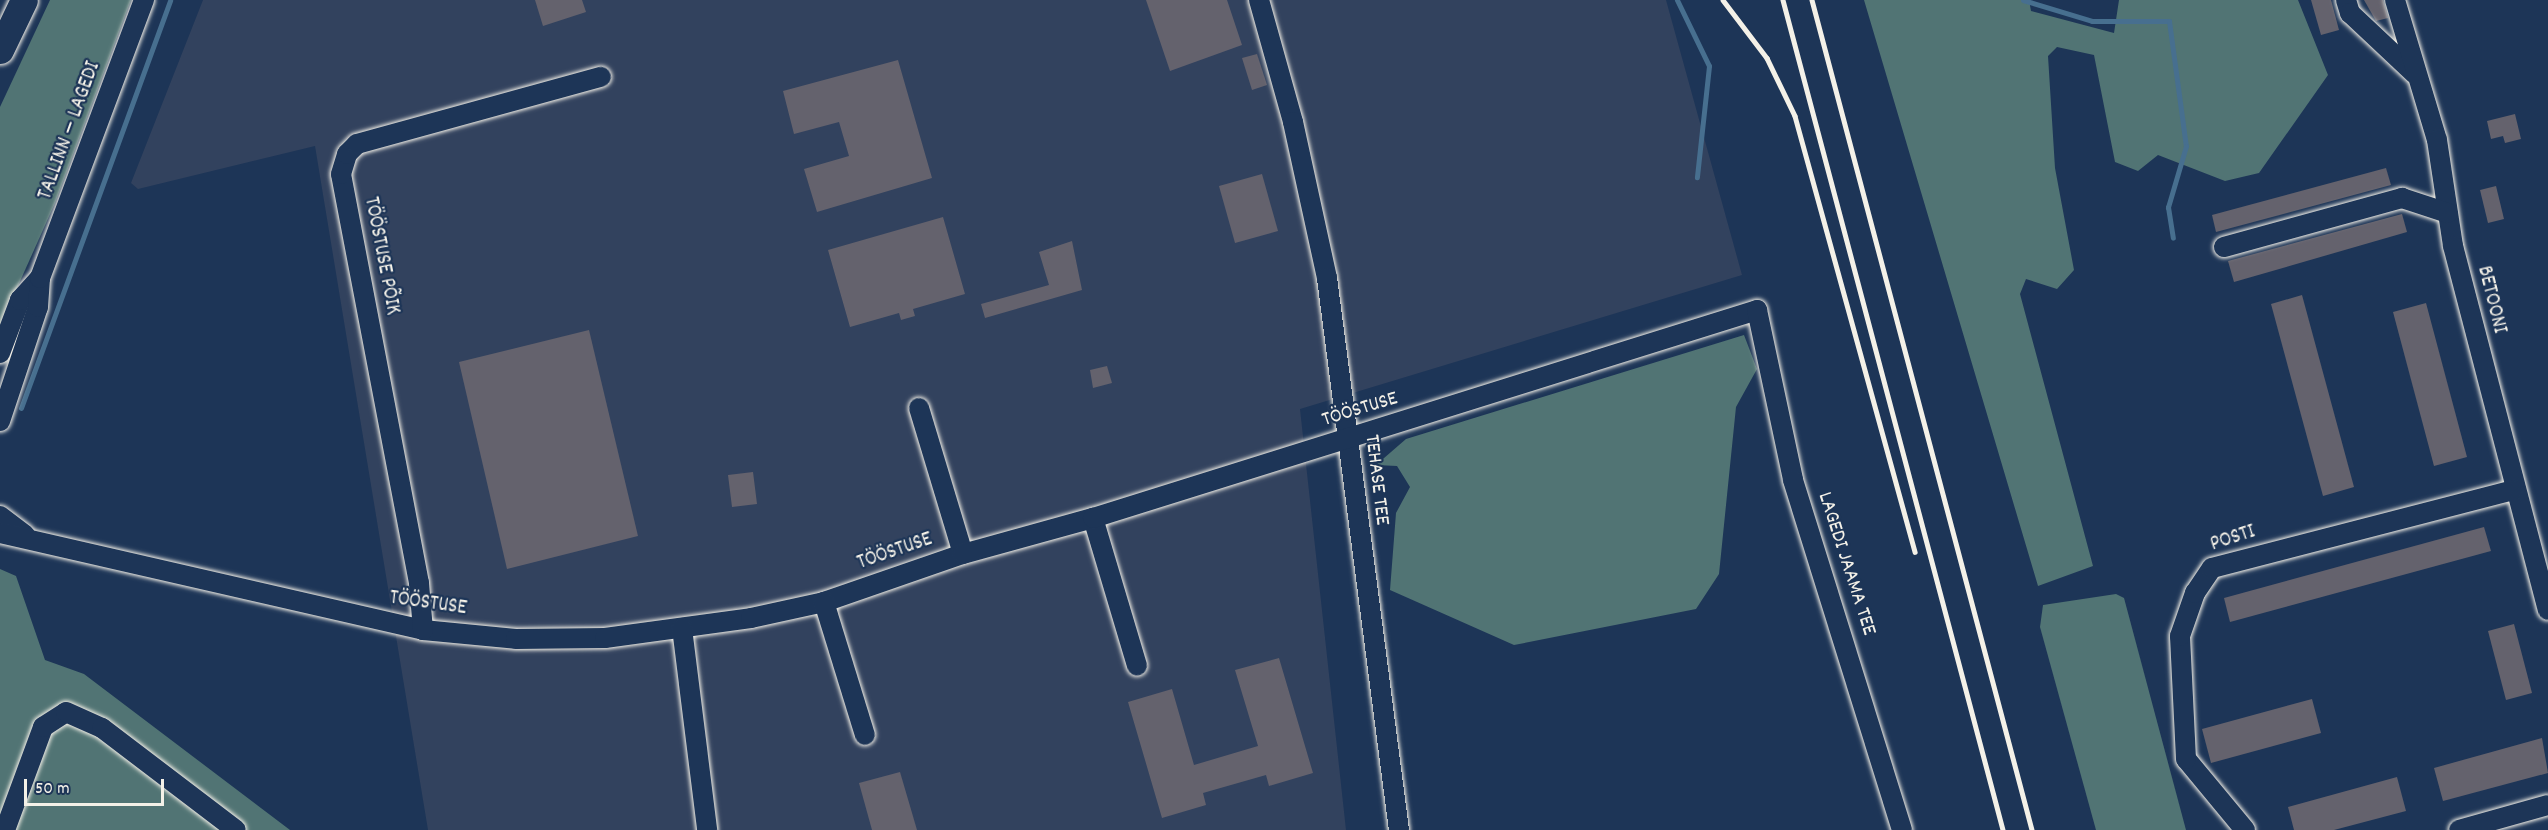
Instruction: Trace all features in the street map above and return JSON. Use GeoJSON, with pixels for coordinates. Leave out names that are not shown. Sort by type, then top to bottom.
{"type":"FeatureCollection","features":[{"type":"Feature","properties":{"kind":"highway"},"geometry":{"type":"LineString","coordinates":[[0,66],[3,43],[24,0]]}},
{"type":"Feature","properties":{"kind":"street","name":"TALLINN — LAGEDI"},"geometry":{"type":"LineString","coordinates":[[0,421],[38,307],[40,278],[144,0]]}},
{"type":"Feature","properties":{"kind":"street","name":"TEHASE TEE"},"geometry":{"type":"LineString","coordinates":[[1259,0],[1293,122],[1327,278],[1342,368],[1345,440],[1399,830]]}},
{"type":"Feature","properties":{"kind":"street"},"geometry":{"type":"LineString","coordinates":[[2346,0],[2350,13],[2417,76]]}},
{"type":"Feature","properties":{"kind":"street","name":"BETOONI"},"geometry":{"type":"LineString","coordinates":[[2395,0],[2437,140],[2453,246],[2513,490],[2548,610]]}},
{"type":"Feature","properties":{"kind":"street","name":"TÖÖSTUSE PÕIK"},"geometry":{"type":"LineString","coordinates":[[423,630],[419,583],[341,174],[346,154],[357,144],[601,77]]}},
{"type":"Feature","properties":{"kind":"street"},"geometry":{"type":"LineString","coordinates":[[2224,247],[2402,198],[2448,213]]}},
{"type":"Feature","properties":{"kind":"street","name":"TALLINN — LAGEDI"},"geometry":{"type":"LineString","coordinates":[[0,353],[20,300],[40,278]]}},
{"type":"Feature","properties":{"kind":"street","name":"TÖÖSTUSE"},"geometry":{"type":"LineString","coordinates":[[0,533],[27,536],[268,597],[423,630],[516,639],[605,638],[682,628],[824,602],[963,554],[1093,518],[1757,310]]}},
{"type":"Feature","properties":{"kind":"street","name":"LAGEDI JAAMA TEE"},"geometry":{"type":"LineString","coordinates":[[1757,310],[1794,480],[1902,830]]}},
{"type":"Feature","properties":{"kind":"street"},"geometry":{"type":"LineString","coordinates":[[919,408],[963,554]]}},
{"type":"Feature","properties":{"kind":"street","name":"POSTI"},"geometry":{"type":"LineString","coordinates":[[2245,830],[2186,759],[2180,636],[2195,593],[2212,568],[2513,490]]}},
{"type":"Feature","properties":{"kind":"street","name":"TÖÖSTUSE"},"geometry":{"type":"LineString","coordinates":[[0,516],[27,536]]}},
{"type":"Feature","properties":{"kind":"street"},"geometry":{"type":"LineString","coordinates":[[1093,518],[1137,666]]}},
{"type":"Feature","properties":{"kind":"street"},"geometry":{"type":"LineString","coordinates":[[824,602],[865,735]]}},
{"type":"Feature","properties":{"kind":"street"},"geometry":{"type":"LineString","coordinates":[[682,628],[707,830]]}},
{"type":"Feature","properties":{"kind":"street"},"geometry":{"type":"LineString","coordinates":[[5,830],[43,727],[66,712],[102,728],[236,830]]}},
{"type":"Feature","properties":{"kind":"street"},"geometry":{"type":"LineString","coordinates":[[2458,830],[2548,805]]}},
{"type":"Feature","properties":{"kind":"shaded area"},"geometry":{"type":"Polygon","coordinates":[[[203,0],[1666,0],[1742,275],[1300,409],[1346,830],[428,830],[315,146],[138,189],[131,183],[203,0]]]}},
{"type":"Feature","properties":{"kind":"green space"},"geometry":{"type":"Polygon","coordinates":[[[50,0],[131,0],[55,203],[0,326],[0,107],[50,0]]]}},
{"type":"Feature","properties":{"kind":"green space"},"geometry":{"type":"Polygon","coordinates":[[[1864,0],[2029,0],[2031,11],[2114,33],[2119,0],[2298,0],[2328,75],[2259,173],[2225,181],[2158,155],[2138,171],[2115,162],[2094,55],[2057,47],[2048,56],[2055,168],[2074,270],[2057,289],[2026,279],[2020,294],[2093,566],[2038,586],[1864,0]]]}},
{"type":"Feature","properties":{"kind":"green space"},"geometry":{"type":"Polygon","coordinates":[[[1744,335],[1757,369],[1736,407],[1719,574],[1696,609],[1514,645],[1390,590],[1396,513],[1410,487],[1397,466],[1376,465],[1406,439],[1744,335]]]}},
{"type":"Feature","properties":{"kind":"green space"},"geometry":{"type":"Polygon","coordinates":[[[0,569],[16,576],[45,660],[84,674],[290,830],[0,830],[0,569]]]}},
{"type":"Feature","properties":{"kind":"green space"},"geometry":{"type":"Polygon","coordinates":[[[2116,594],[2124,598],[2186,830],[2096,830],[2040,627],[2043,605],[2116,594]]]}},
{"type":"Feature","properties":{"kind":"building"},"geometry":{"type":"Polygon","coordinates":[[[535,0],[582,0],[586,12],[543,26],[535,0]]]}},
{"type":"Feature","properties":{"kind":"building"},"geometry":{"type":"Polygon","coordinates":[[[1146,0],[1227,0],[1242,45],[1170,71],[1146,0]]]}},
{"type":"Feature","properties":{"kind":"building"},"geometry":{"type":"Polygon","coordinates":[[[2311,0],[2331,0],[2339,30],[2321,35],[2311,0]]]}},
{"type":"Feature","properties":{"kind":"building"},"geometry":{"type":"Polygon","coordinates":[[[2364,0],[2383,0],[2388,18],[2376,21],[2364,0]]]}},
{"type":"Feature","properties":{"kind":"building"},"geometry":{"type":"Polygon","coordinates":[[[1257,54],[1267,85],[1252,90],[1242,58],[1257,54]]]}},
{"type":"Feature","properties":{"kind":"building"},"geometry":{"type":"Polygon","coordinates":[[[898,60],[932,178],[817,212],[804,169],[849,156],[839,122],[794,134],[783,91],[898,60]]]}},
{"type":"Feature","properties":{"kind":"building"},"geometry":{"type":"Polygon","coordinates":[[[2515,114],[2521,139],[2505,143],[2503,136],[2491,139],[2487,121],[2515,114]]]}},
{"type":"Feature","properties":{"kind":"building"},"geometry":{"type":"Polygon","coordinates":[[[2386,168],[2391,185],[2216,232],[2212,215],[2386,168]]]}},
{"type":"Feature","properties":{"kind":"building"},"geometry":{"type":"Polygon","coordinates":[[[1262,174],[1278,231],[1235,243],[1219,186],[1262,174]]]}},
{"type":"Feature","properties":{"kind":"building"},"geometry":{"type":"Polygon","coordinates":[[[2496,186],[2504,219],[2488,223],[2480,190],[2496,186]]]}},
{"type":"Feature","properties":{"kind":"building"},"geometry":{"type":"Polygon","coordinates":[[[2402,214],[2407,232],[2234,282],[2228,261],[2402,214]]]}},
{"type":"Feature","properties":{"kind":"building"},"geometry":{"type":"Polygon","coordinates":[[[943,217],[965,294],[913,309],[915,316],[901,320],[899,313],[850,327],[828,250],[943,217]]]}},
{"type":"Feature","properties":{"kind":"building"},"geometry":{"type":"Polygon","coordinates":[[[1072,241],[1082,290],[985,318],[981,304],[1049,285],[1039,252],[1072,241]]]}},
{"type":"Feature","properties":{"kind":"building"},"geometry":{"type":"Polygon","coordinates":[[[2302,295],[2354,487],[2323,496],[2271,304],[2302,295]]]}},
{"type":"Feature","properties":{"kind":"building"},"geometry":{"type":"Polygon","coordinates":[[[2426,303],[2467,457],[2434,466],[2393,312],[2426,303]]]}},
{"type":"Feature","properties":{"kind":"building"},"geometry":{"type":"Polygon","coordinates":[[[589,330],[638,536],[507,569],[459,362],[589,330]]]}},
{"type":"Feature","properties":{"kind":"building"},"geometry":{"type":"Polygon","coordinates":[[[1107,366],[1112,383],[1093,388],[1090,370],[1107,366]]]}},
{"type":"Feature","properties":{"kind":"building"},"geometry":{"type":"Polygon","coordinates":[[[753,472],[757,504],[732,507],[728,475],[753,472]]]}},
{"type":"Feature","properties":{"kind":"building"},"geometry":{"type":"Polygon","coordinates":[[[2484,527],[2491,551],[2230,622],[2224,598],[2484,527]]]}},
{"type":"Feature","properties":{"kind":"building"},"geometry":{"type":"Polygon","coordinates":[[[2514,624],[2532,693],[2506,700],[2488,631],[2514,624]]]}},
{"type":"Feature","properties":{"kind":"building"},"geometry":{"type":"Polygon","coordinates":[[[1279,658],[1313,773],[1269,786],[1266,775],[1203,793],[1206,805],[1162,818],[1128,702],[1172,689],[1194,765],[1258,746],[1235,670],[1279,658]]]}},
{"type":"Feature","properties":{"kind":"building"},"geometry":{"type":"Polygon","coordinates":[[[2312,699],[2321,733],[2211,763],[2202,729],[2312,699]]]}},
{"type":"Feature","properties":{"kind":"building"},"geometry":{"type":"Polygon","coordinates":[[[2542,738],[2548,773],[2443,801],[2434,768],[2542,738]]]}},
{"type":"Feature","properties":{"kind":"building"},"geometry":{"type":"Polygon","coordinates":[[[900,772],[917,830],[872,830],[859,783],[900,772]]]}},
{"type":"Feature","properties":{"kind":"building"},"geometry":{"type":"Polygon","coordinates":[[[2397,777],[2406,811],[2334,830],[2294,830],[2288,807],[2397,777]]]}},
{"type":"Feature","properties":{"kind":"waterway"},"geometry":{"type":"LineString","coordinates":[[21,408],[170,0]]}},
{"type":"Feature","properties":{"kind":"waterway"},"geometry":{"type":"LineString","coordinates":[[1677,0],[1709,66],[1697,177]]}},
{"type":"Feature","properties":{"kind":"waterway"},"geometry":{"type":"LineString","coordinates":[[2023,0],[2092,21],[2169,21],[2186,146],[2168,207],[2173,238]]}},
{"type":"Feature","properties":{"kind":"railway"},"geometry":{"type":"LineString","coordinates":[[1723,0],[1767,58],[1795,116],[1915,552]]}},
{"type":"Feature","properties":{"kind":"railway"},"geometry":{"type":"LineString","coordinates":[[1783,0],[2003,830]]}},
{"type":"Feature","properties":{"kind":"railway"},"geometry":{"type":"LineString","coordinates":[[1812,0],[2032,830]]}}]}
